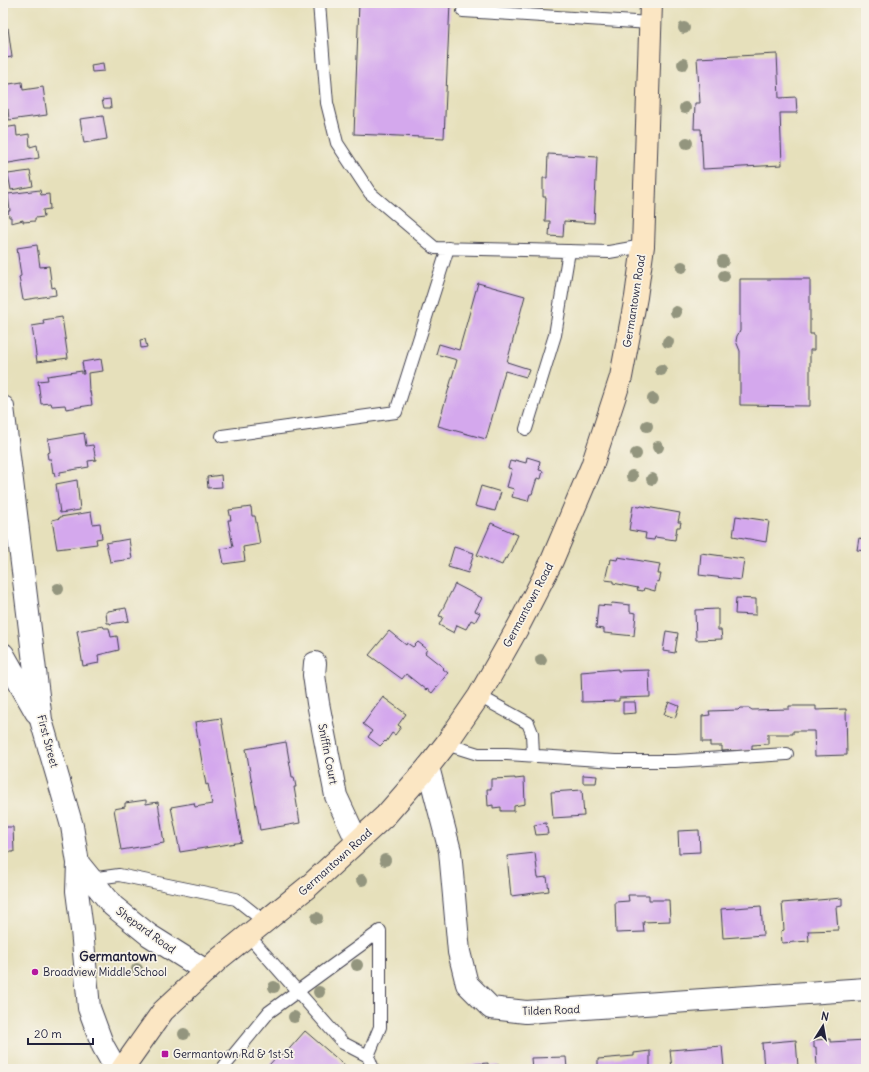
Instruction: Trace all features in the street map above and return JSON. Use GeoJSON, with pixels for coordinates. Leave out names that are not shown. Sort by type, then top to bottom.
{"type":"FeatureCollection","features":[{"type":"Feature","properties":{"kind":"main road","name":"Germantown Road"},"geometry":{"type":"LineString","coordinates":[[122,1069],[163,1010],[248,935],[309,886],[386,815],[428,767],[446,744],[479,696],[518,627],[551,563],[592,466],[621,377],[636,297],[642,246],[650,13]]}},
{"type":"Feature","properties":{"kind":"street","name":"First Street"},"geometry":{"type":"LineString","coordinates":[[3,407],[41,720],[84,871],[77,891],[89,1008],[103,1046],[116,1069]]}},
{"type":"Feature","properties":{"kind":"street"},"geometry":{"type":"LineString","coordinates":[[3,654],[41,720]]}},
{"type":"Feature","properties":{"kind":"street","name":"Sniffin Court"},"geometry":{"type":"LineString","coordinates":[[315,663],[314,675],[316,689],[336,796],[357,841]]}},
{"type":"Feature","properties":{"kind":"street","name":"Tilden Road"},"geometry":{"type":"LineString","coordinates":[[428,767],[450,851],[459,952],[467,984],[491,1008],[526,1012],[866,989]]}},
{"type":"Feature","properties":{"kind":"street","name":"Shepard Road"},"geometry":{"type":"LineString","coordinates":[[84,871],[113,906],[149,935],[206,971]]}},
{"type":"Feature","properties":{"kind":"lane"},"geometry":{"type":"LineString","coordinates":[[319,3],[327,103],[336,143],[370,193],[435,248],[609,252],[642,246]]}},
{"type":"Feature","properties":{"kind":"lane"},"geometry":{"type":"LineString","coordinates":[[463,11],[650,13]]}},
{"type":"Feature","properties":{"kind":"lane"},"geometry":{"type":"LineString","coordinates":[[222,436],[396,412],[448,248]]}},
{"type":"Feature","properties":{"kind":"lane"},"geometry":{"type":"LineString","coordinates":[[526,430],[555,335],[570,251]]}},
{"type":"Feature","properties":{"kind":"lane"},"geometry":{"type":"LineString","coordinates":[[479,696],[528,723],[532,733],[533,756]]}},
{"type":"Feature","properties":{"kind":"lane"},"geometry":{"type":"LineString","coordinates":[[446,744],[478,754],[615,761],[675,760],[787,754]]}},
{"type":"Feature","properties":{"kind":"lane"},"geometry":{"type":"LineString","coordinates":[[84,871],[119,875],[236,899],[265,922]]}},
{"type":"Feature","properties":{"kind":"lane"},"geometry":{"type":"LineString","coordinates":[[222,1069],[269,1012],[380,930],[380,1027],[368,1056]]}},
{"type":"Feature","properties":{"kind":"lane"},"geometry":{"type":"LineString","coordinates":[[248,935],[343,1043],[368,1056],[373,1069]]}},
{"type":"Feature","properties":{"kind":"building"},"geometry":{"type":"Polygon","coordinates":[[[359,3],[450,3],[444,138],[354,134],[359,3]]]}},
{"type":"Feature","properties":{"kind":"building"},"geometry":{"type":"Polygon","coordinates":[[[8,28],[12,57],[6,58],[7,68],[3,69],[3,29],[8,28]]]}},
{"type":"Feature","properties":{"kind":"building"},"geometry":{"type":"Polygon","coordinates":[[[777,54],[779,98],[796,97],[797,113],[780,113],[782,165],[703,169],[701,129],[694,129],[695,103],[700,103],[697,58],[777,54]]]}},
{"type":"Feature","properties":{"kind":"building"},"geometry":{"type":"Polygon","coordinates":[[[103,63],[104,71],[92,72],[91,65],[103,63]]]}},
{"type":"Feature","properties":{"kind":"building"},"geometry":{"type":"Polygon","coordinates":[[[22,82],[23,90],[43,87],[47,115],[9,120],[8,109],[3,110],[3,85],[22,82]]]}},
{"type":"Feature","properties":{"kind":"building"},"geometry":{"type":"Polygon","coordinates":[[[110,99],[111,108],[104,108],[102,100],[110,99]]]}},
{"type":"Feature","properties":{"kind":"building"},"geometry":{"type":"Polygon","coordinates":[[[103,116],[107,139],[84,143],[80,119],[103,116]]]}},
{"type":"Feature","properties":{"kind":"building"},"geometry":{"type":"Polygon","coordinates":[[[16,126],[17,136],[29,134],[30,147],[37,145],[39,158],[3,164],[3,128],[16,126]]]}},
{"type":"Feature","properties":{"kind":"building"},"geometry":{"type":"Polygon","coordinates":[[[548,154],[597,157],[594,223],[564,221],[563,237],[549,236],[550,221],[545,221],[546,197],[543,197],[543,178],[547,178],[548,154]]]}},
{"type":"Feature","properties":{"kind":"building"},"geometry":{"type":"Polygon","coordinates":[[[30,171],[33,186],[11,190],[8,174],[30,171]]]}},
{"type":"Feature","properties":{"kind":"building"},"geometry":{"type":"Polygon","coordinates":[[[40,190],[41,195],[49,194],[50,209],[43,210],[44,217],[35,218],[35,221],[23,222],[23,220],[11,223],[11,217],[9,217],[8,211],[10,211],[8,194],[40,190]]]}},
{"type":"Feature","properties":{"kind":"building"},"geometry":{"type":"Polygon","coordinates":[[[37,245],[40,267],[49,266],[52,288],[55,287],[56,295],[23,300],[19,277],[21,276],[17,248],[37,245]]]}},
{"type":"Feature","properties":{"kind":"building"},"geometry":{"type":"Polygon","coordinates":[[[740,279],[810,279],[810,334],[814,334],[814,350],[810,350],[810,406],[740,405],[740,351],[736,341],[740,331],[740,279]]]}},
{"type":"Feature","properties":{"kind":"building"},"geometry":{"type":"Polygon","coordinates":[[[478,283],[525,296],[507,362],[529,369],[526,377],[505,371],[486,439],[438,426],[457,360],[436,354],[439,344],[459,350],[478,283]]]}},
{"type":"Feature","properties":{"kind":"building"},"geometry":{"type":"Polygon","coordinates":[[[62,317],[68,358],[37,362],[32,326],[44,324],[43,320],[62,317]]]}},
{"type":"Feature","properties":{"kind":"building"},"geometry":{"type":"Polygon","coordinates":[[[145,339],[147,347],[141,348],[140,340],[145,339]]]}},
{"type":"Feature","properties":{"kind":"building"},"geometry":{"type":"Polygon","coordinates":[[[101,359],[103,371],[88,373],[89,391],[92,405],[66,409],[65,405],[52,406],[51,403],[41,404],[38,381],[48,380],[47,376],[82,371],[82,374],[84,374],[82,362],[101,359]]]}},
{"type":"Feature","properties":{"kind":"building"},"geometry":{"type":"Polygon","coordinates":[[[84,433],[86,446],[93,445],[96,460],[88,461],[89,467],[60,472],[60,475],[55,476],[54,472],[53,473],[51,459],[48,459],[47,453],[50,452],[48,439],[84,433]]]}},
{"type":"Feature","properties":{"kind":"building"},"geometry":{"type":"Polygon","coordinates":[[[527,457],[540,461],[539,470],[543,471],[541,479],[537,478],[528,501],[512,497],[514,489],[507,487],[512,469],[508,468],[510,461],[514,462],[515,460],[526,463],[527,457]]]}},
{"type":"Feature","properties":{"kind":"building"},"geometry":{"type":"Polygon","coordinates":[[[221,475],[222,487],[208,488],[207,477],[221,475]]]}},
{"type":"Feature","properties":{"kind":"building"},"geometry":{"type":"Polygon","coordinates":[[[77,480],[80,510],[60,513],[56,484],[77,480]]]}},
{"type":"Feature","properties":{"kind":"building"},"geometry":{"type":"Polygon","coordinates":[[[481,486],[501,492],[495,511],[475,506],[481,486]]]}},
{"type":"Feature","properties":{"kind":"building"},"geometry":{"type":"Polygon","coordinates":[[[633,506],[680,513],[678,522],[681,522],[680,527],[677,527],[675,540],[655,537],[654,540],[645,539],[646,533],[629,530],[633,506]]]}},
{"type":"Feature","properties":{"kind":"building"},"geometry":{"type":"Polygon","coordinates":[[[251,507],[252,516],[255,516],[260,544],[243,547],[245,561],[224,564],[221,549],[233,547],[228,520],[231,520],[229,510],[251,507]]]}},
{"type":"Feature","properties":{"kind":"building"},"geometry":{"type":"Polygon","coordinates":[[[91,512],[93,524],[100,523],[102,538],[96,539],[97,544],[57,549],[52,520],[60,517],[91,512]]]}},
{"type":"Feature","properties":{"kind":"building"},"geometry":{"type":"Polygon","coordinates":[[[736,516],[769,521],[766,542],[733,536],[736,516]]]}},
{"type":"Feature","properties":{"kind":"building"},"geometry":{"type":"Polygon","coordinates":[[[491,523],[518,535],[507,559],[505,558],[502,565],[477,555],[491,523]]]}},
{"type":"Feature","properties":{"kind":"building"},"geometry":{"type":"Polygon","coordinates":[[[859,538],[866,540],[866,551],[857,550],[859,538]]]}},
{"type":"Feature","properties":{"kind":"building"},"geometry":{"type":"Polygon","coordinates":[[[129,539],[132,559],[110,562],[106,543],[129,539]]]}},
{"type":"Feature","properties":{"kind":"building"},"geometry":{"type":"Polygon","coordinates":[[[454,547],[474,553],[468,573],[448,567],[454,547]]]}},
{"type":"Feature","properties":{"kind":"building"},"geometry":{"type":"Polygon","coordinates":[[[701,553],[744,559],[741,580],[699,575],[701,553]]]}},
{"type":"Feature","properties":{"kind":"building"},"geometry":{"type":"Polygon","coordinates":[[[618,557],[660,564],[658,574],[661,574],[659,582],[657,581],[655,591],[644,588],[643,591],[637,590],[638,588],[605,580],[611,559],[617,560],[618,557]]]}},
{"type":"Feature","properties":{"kind":"building"},"geometry":{"type":"Polygon","coordinates":[[[455,584],[482,598],[475,611],[480,613],[475,622],[471,620],[466,629],[457,625],[454,633],[439,625],[443,617],[439,616],[455,584]]]}},
{"type":"Feature","properties":{"kind":"building"},"geometry":{"type":"Polygon","coordinates":[[[736,598],[756,599],[756,615],[735,614],[736,598]]]}},
{"type":"Feature","properties":{"kind":"building"},"geometry":{"type":"Polygon","coordinates":[[[612,603],[630,605],[630,612],[636,613],[634,636],[604,633],[604,629],[596,628],[598,605],[611,606],[612,603]]]}},
{"type":"Feature","properties":{"kind":"building"},"geometry":{"type":"Polygon","coordinates":[[[126,608],[129,621],[110,624],[107,623],[106,612],[126,608]]]}},
{"type":"Feature","properties":{"kind":"building"},"geometry":{"type":"Polygon","coordinates":[[[718,609],[718,630],[721,630],[722,639],[696,640],[695,610],[718,609]]]}},
{"type":"Feature","properties":{"kind":"building"},"geometry":{"type":"Polygon","coordinates":[[[103,626],[104,628],[109,628],[111,637],[117,636],[119,650],[98,655],[99,663],[83,666],[77,631],[103,626]]]}},
{"type":"Feature","properties":{"kind":"building"},"geometry":{"type":"Polygon","coordinates":[[[389,631],[406,645],[407,643],[413,647],[418,642],[427,649],[425,653],[448,673],[432,693],[406,674],[402,679],[369,655],[389,631]]]}},
{"type":"Feature","properties":{"kind":"building"},"geometry":{"type":"Polygon","coordinates":[[[666,631],[678,633],[675,653],[663,651],[666,631]]]}},
{"type":"Feature","properties":{"kind":"building"},"geometry":{"type":"Polygon","coordinates":[[[618,669],[618,671],[649,670],[650,697],[619,698],[619,701],[582,702],[581,672],[618,669]]]}},
{"type":"Feature","properties":{"kind":"building"},"geometry":{"type":"Polygon","coordinates":[[[383,697],[406,714],[398,725],[401,727],[395,735],[392,733],[386,742],[385,741],[380,746],[368,737],[372,731],[363,724],[383,697]]]}},
{"type":"Feature","properties":{"kind":"building"},"geometry":{"type":"Polygon","coordinates":[[[623,702],[635,702],[636,713],[623,714],[623,702]]]}},
{"type":"Feature","properties":{"kind":"building"},"geometry":{"type":"Polygon","coordinates":[[[669,702],[679,706],[675,718],[664,714],[669,702]]]}},
{"type":"Feature","properties":{"kind":"building"},"geometry":{"type":"Polygon","coordinates":[[[789,706],[816,706],[816,710],[846,709],[847,755],[815,756],[814,731],[793,731],[793,734],[768,734],[768,744],[752,745],[752,750],[722,751],[722,746],[710,746],[710,742],[702,742],[702,716],[710,715],[709,711],[738,710],[740,708],[749,708],[752,710],[789,709],[789,706]]]}},
{"type":"Feature","properties":{"kind":"building"},"geometry":{"type":"Polygon","coordinates":[[[221,718],[242,842],[180,852],[171,807],[194,803],[195,807],[212,804],[208,784],[206,785],[195,722],[221,718]]]}},
{"type":"Feature","properties":{"kind":"building"},"geometry":{"type":"Polygon","coordinates":[[[286,742],[292,777],[294,777],[296,787],[294,787],[300,823],[260,830],[246,749],[286,742]]]}},
{"type":"Feature","properties":{"kind":"building"},"geometry":{"type":"Polygon","coordinates":[[[583,775],[597,776],[596,783],[583,783],[583,775]]]}},
{"type":"Feature","properties":{"kind":"building"},"geometry":{"type":"Polygon","coordinates":[[[524,778],[525,804],[514,806],[514,811],[501,811],[501,807],[493,808],[493,805],[488,806],[487,789],[491,789],[491,779],[524,778]]]}},
{"type":"Feature","properties":{"kind":"building"},"geometry":{"type":"Polygon","coordinates":[[[582,790],[584,816],[553,818],[551,792],[582,790]]]}},
{"type":"Feature","properties":{"kind":"building"},"geometry":{"type":"Polygon","coordinates":[[[146,800],[146,804],[158,802],[164,843],[121,850],[114,809],[125,807],[125,803],[146,800]]]}},
{"type":"Feature","properties":{"kind":"building"},"geometry":{"type":"Polygon","coordinates":[[[546,823],[548,834],[536,835],[534,825],[546,823]]]}},
{"type":"Feature","properties":{"kind":"building"},"geometry":{"type":"Polygon","coordinates":[[[3,827],[13,827],[14,852],[3,852],[3,827]]]}},
{"type":"Feature","properties":{"kind":"building"},"geometry":{"type":"Polygon","coordinates":[[[699,830],[700,852],[679,853],[678,831],[699,830]]]}},
{"type":"Feature","properties":{"kind":"building"},"geometry":{"type":"Polygon","coordinates":[[[535,853],[538,878],[547,877],[549,891],[511,896],[507,856],[535,853]]]}},
{"type":"Feature","properties":{"kind":"building"},"geometry":{"type":"Polygon","coordinates":[[[628,895],[649,895],[649,900],[669,900],[670,921],[643,922],[644,932],[616,933],[615,902],[629,901],[628,895]]]}},
{"type":"Feature","properties":{"kind":"building"},"geometry":{"type":"Polygon","coordinates":[[[842,898],[842,906],[836,907],[838,930],[808,931],[809,941],[782,943],[781,931],[784,930],[782,903],[842,898]]]}},
{"type":"Feature","properties":{"kind":"building"},"geometry":{"type":"Polygon","coordinates":[[[761,906],[763,935],[723,938],[721,909],[761,906]]]}},
{"type":"Feature","properties":{"kind":"building"},"geometry":{"type":"Polygon","coordinates":[[[305,1031],[349,1069],[272,1069],[269,1065],[280,1053],[283,1056],[305,1031]]]}},
{"type":"Feature","properties":{"kind":"building"},"geometry":{"type":"Polygon","coordinates":[[[830,1039],[830,1042],[866,1040],[866,1069],[817,1069],[816,1047],[814,1048],[814,1040],[830,1039]]]}},
{"type":"Feature","properties":{"kind":"building"},"geometry":{"type":"Polygon","coordinates":[[[796,1040],[798,1067],[764,1069],[762,1043],[796,1040]]]}},
{"type":"Feature","properties":{"kind":"building"},"geometry":{"type":"Polygon","coordinates":[[[722,1046],[724,1068],[672,1069],[670,1050],[722,1046]]]}},
{"type":"Feature","properties":{"kind":"building"},"geometry":{"type":"Polygon","coordinates":[[[650,1051],[650,1069],[598,1069],[598,1059],[634,1056],[634,1053],[650,1051]]]}},
{"type":"Feature","properties":{"kind":"building"},"geometry":{"type":"Polygon","coordinates":[[[566,1057],[567,1069],[532,1069],[531,1058],[566,1057]]]}},
{"type":"Feature","properties":{"kind":"building"},"geometry":{"type":"Polygon","coordinates":[[[488,1063],[488,1066],[499,1065],[499,1069],[466,1069],[466,1065],[488,1063]]]}},
{"type":"Feature","properties":{"kind":"place","name":"Broadview Middle School"},"geometry":{"type":"Point","coordinates":[35,972]}},
{"type":"Feature","properties":{"kind":"place","name":"Germantown Rd & 1st St"},"geometry":{"type":"Point","coordinates":[165,1054]}},
{"type":"Feature","properties":{"kind":"district","name":"Germantown"},"geometry":{"type":"Point","coordinates":[118,956]}}]}
